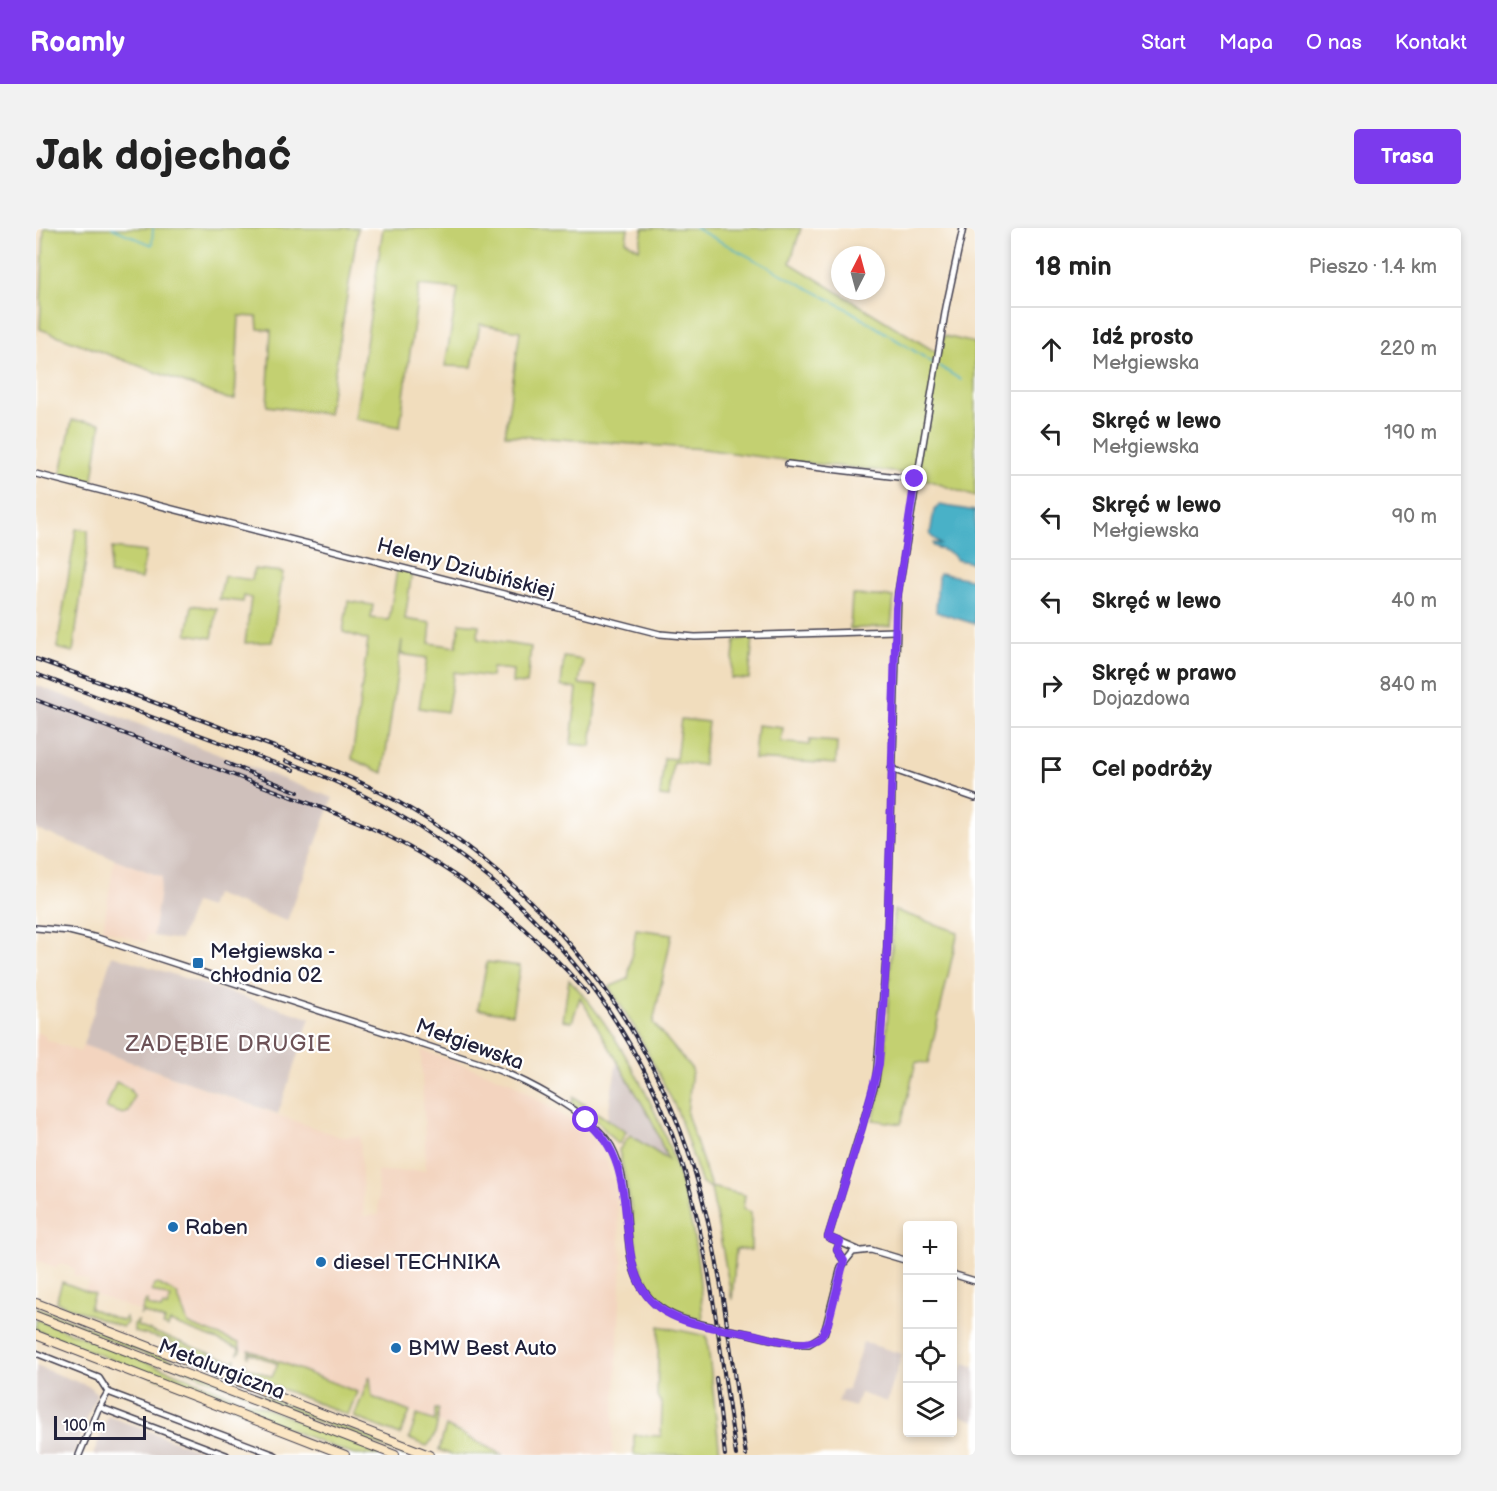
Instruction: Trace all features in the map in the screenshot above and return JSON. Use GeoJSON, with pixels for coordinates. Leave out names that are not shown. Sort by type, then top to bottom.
{"type":"FeatureCollection","features":[{"type":"Feature","properties":{"kind":"main road"},"geometry":{"type":"LineString","coordinates":[[36,1303],[429,1455]]}},
{"type":"Feature","properties":{"kind":"main road","name":"Metalurgiczna"},"geometry":{"type":"LineString","coordinates":[[36,1316],[395,1455]]}},
{"type":"Feature","properties":{"kind":"main road","name":"Metalurgiczna"},"geometry":{"type":"LineString","coordinates":[[36,1335],[345,1455]]}},
{"type":"Feature","properties":{"kind":"street"},"geometry":{"type":"LineString","coordinates":[[903,1260],[871,1250],[858,1250],[828,1237],[865,1119],[879,1064],[887,948],[897,593],[934,369],[963,228]]}},
{"type":"Feature","properties":{"kind":"street"},"geometry":{"type":"LineString","coordinates":[[788,464],[915,479]]}},
{"type":"Feature","properties":{"kind":"street","name":"Heleny Dziubińskiej"},"geometry":{"type":"LineString","coordinates":[[36,474],[660,634],[699,637],[895,631]]}},
{"type":"Feature","properties":{"kind":"street"},"geometry":{"type":"LineString","coordinates":[[891,769],[975,798]]}},
{"type":"Feature","properties":{"kind":"street","name":"Mełgiewska"},"geometry":{"type":"LineString","coordinates":[[36,928],[69,931],[97,938],[492,1067],[527,1083],[586,1120],[607,1141],[617,1160],[624,1184],[635,1272],[649,1298],[671,1315],[710,1326],[809,1344],[818,1340],[826,1330],[844,1261]]}},
{"type":"Feature","properties":{"kind":"street"},"geometry":{"type":"LineString","coordinates":[[840,1242],[837,1250],[844,1261],[858,1250]]}},
{"type":"Feature","properties":{"kind":"street"},"geometry":{"type":"LineString","coordinates":[[955,1275],[975,1281]]}},
{"type":"Feature","properties":{"kind":"street"},"geometry":{"type":"LineString","coordinates":[[36,1353],[99,1378],[108,1392],[275,1455]]}},
{"type":"Feature","properties":{"kind":"street"},"geometry":{"type":"LineString","coordinates":[[79,1455],[99,1407],[108,1392]]}},
{"type":"Feature","properties":{"kind":"street"},"geometry":{"type":"LineString","coordinates":[[99,1407],[226,1455]]}},
{"type":"Feature","properties":{"kind":"shaded area"},"geometry":{"type":"Polygon","coordinates":[[[36,685],[333,798],[287,921],[214,894],[209,908],[194,903],[180,940],[153,936],[162,877],[36,829],[36,685]]]}},
{"type":"Feature","properties":{"kind":"shaded area"},"geometry":{"type":"Polygon","coordinates":[[[114,859],[162,877],[153,936],[147,935],[146,943],[103,929],[114,859]]]}},
{"type":"Feature","properties":{"kind":"shaded area"},"geometry":{"type":"Polygon","coordinates":[[[112,955],[310,1018],[278,1114],[83,1045],[112,955]]]}},
{"type":"Feature","properties":{"kind":"shaded area"},"geometry":{"type":"Polygon","coordinates":[[[36,1032],[46,1036],[45,1039],[80,1052],[83,1045],[340,1137],[360,1136],[364,1216],[379,1215],[377,1172],[426,1170],[421,1050],[509,1081],[571,1121],[593,1138],[604,1152],[615,1187],[622,1262],[612,1455],[503,1455],[460,1431],[435,1421],[85,1291],[89,1281],[73,1275],[75,1269],[59,1263],[57,1268],[36,1260],[36,1032]]]}},
{"type":"Feature","properties":{"kind":"shaded area"},"geometry":{"type":"Polygon","coordinates":[[[617,1061],[651,1119],[668,1161],[607,1120],[617,1061]]]}},
{"type":"Feature","properties":{"kind":"shaded area"},"geometry":{"type":"Polygon","coordinates":[[[863,1342],[902,1354],[887,1402],[860,1393],[855,1407],[838,1402],[842,1390],[848,1389],[863,1342]]]}},
{"type":"Feature","properties":{"kind":"shaded area"},"geometry":{"type":"Polygon","coordinates":[[[964,1363],[975,1367],[975,1421],[957,1414],[957,1384],[964,1363]]]}},
{"type":"Feature","properties":{"kind":"shaded area"},"geometry":{"type":"Polygon","coordinates":[[[36,1366],[91,1387],[97,1394],[73,1455],[36,1455],[36,1366]]]}},
{"type":"Feature","properties":{"kind":"shaded area"},"geometry":{"type":"Polygon","coordinates":[[[108,1416],[212,1455],[93,1455],[108,1416]]]}},
{"type":"Feature","properties":{"kind":"green space"},"geometry":{"type":"Polygon","coordinates":[[[44,228],[358,228],[328,414],[267,406],[271,330],[258,329],[257,317],[239,316],[235,399],[228,399],[40,329],[44,228]]]}},
{"type":"Feature","properties":{"kind":"green space"},"geometry":{"type":"Polygon","coordinates":[[[383,228],[628,228],[626,241],[639,249],[643,228],[801,228],[790,263],[831,288],[831,300],[851,300],[940,353],[944,336],[975,343],[975,497],[911,474],[704,449],[505,435],[520,331],[480,324],[472,367],[445,366],[458,289],[419,285],[400,427],[355,419],[383,228]]]}},
{"type":"Feature","properties":{"kind":"green space"},"geometry":{"type":"Polygon","coordinates":[[[72,420],[101,423],[92,486],[60,478],[72,420]]]}},
{"type":"Feature","properties":{"kind":"green space"},"geometry":{"type":"Polygon","coordinates":[[[76,529],[88,530],[88,544],[73,652],[57,648],[76,529]]]}},
{"type":"Feature","properties":{"kind":"green space"},"geometry":{"type":"Polygon","coordinates":[[[112,548],[146,552],[141,579],[109,574],[112,548]]]}},
{"type":"Feature","properties":{"kind":"green space"},"geometry":{"type":"Polygon","coordinates":[[[254,569],[283,572],[272,642],[245,643],[251,598],[244,596],[243,602],[219,599],[224,576],[252,580],[254,569]]]}},
{"type":"Feature","properties":{"kind":"green space"},"geometry":{"type":"Polygon","coordinates":[[[397,570],[412,572],[405,619],[431,623],[429,643],[456,647],[460,623],[479,625],[478,639],[531,647],[527,684],[512,683],[513,670],[492,668],[491,677],[454,672],[447,712],[419,708],[427,658],[401,654],[402,640],[383,773],[352,759],[368,640],[343,632],[348,601],[373,605],[371,618],[389,620],[397,570]]]}},
{"type":"Feature","properties":{"kind":"green space"},"geometry":{"type":"Polygon","coordinates":[[[852,595],[894,597],[891,626],[850,629],[852,595]]]}},
{"type":"Feature","properties":{"kind":"green space"},"geometry":{"type":"Polygon","coordinates":[[[192,605],[217,609],[212,638],[187,634],[192,605]]]}},
{"type":"Feature","properties":{"kind":"green space"},"geometry":{"type":"Polygon","coordinates":[[[753,638],[749,679],[731,678],[735,640],[753,638]]]}},
{"type":"Feature","properties":{"kind":"green space"},"geometry":{"type":"Polygon","coordinates":[[[564,657],[583,660],[579,684],[598,686],[591,746],[571,744],[577,689],[561,686],[564,657]]]}},
{"type":"Feature","properties":{"kind":"green space"},"geometry":{"type":"Polygon","coordinates":[[[681,719],[708,722],[703,765],[673,762],[669,797],[660,796],[664,758],[676,759],[681,719]]]}},
{"type":"Feature","properties":{"kind":"green space"},"geometry":{"type":"Polygon","coordinates":[[[757,725],[783,728],[781,742],[809,745],[810,740],[837,742],[836,764],[754,759],[757,725]]]}},
{"type":"Feature","properties":{"kind":"green space"},"geometry":{"type":"Polygon","coordinates":[[[894,910],[958,932],[928,1063],[916,1062],[901,1124],[873,1120],[884,1076],[894,910]]]}},
{"type":"Feature","properties":{"kind":"green space"},"geometry":{"type":"Polygon","coordinates":[[[636,929],[672,934],[653,1023],[692,1069],[687,1114],[711,1187],[745,1195],[743,1209],[751,1212],[751,1250],[736,1249],[732,1300],[711,1188],[702,1184],[677,1110],[639,1035],[609,987],[628,979],[636,929]]]}},
{"type":"Feature","properties":{"kind":"green space"},"geometry":{"type":"Polygon","coordinates":[[[487,962],[520,966],[512,1014],[478,1009],[487,962]]]}},
{"type":"Feature","properties":{"kind":"green space"},"geometry":{"type":"Polygon","coordinates":[[[569,979],[589,1002],[626,1056],[642,1085],[669,1146],[693,1234],[703,1320],[666,1304],[654,1294],[646,1282],[637,1253],[631,1206],[619,1150],[630,1135],[668,1160],[651,1119],[580,997],[572,1022],[563,1020],[569,979]]]}},
{"type":"Feature","properties":{"kind":"green space"},"geometry":{"type":"Polygon","coordinates":[[[116,1082],[129,1088],[134,1096],[129,1112],[123,1114],[106,1108],[116,1082]]]}},
{"type":"Feature","properties":{"kind":"green space"},"geometry":{"type":"Polygon","coordinates":[[[573,1097],[626,1132],[620,1143],[616,1143],[600,1124],[572,1104],[573,1097]]]}},
{"type":"Feature","properties":{"kind":"green space"},"geometry":{"type":"Polygon","coordinates":[[[62,1282],[94,1294],[89,1308],[123,1321],[126,1317],[127,1323],[122,1327],[56,1302],[62,1282]]]}},
{"type":"Feature","properties":{"kind":"green space"},"geometry":{"type":"Polygon","coordinates":[[[158,1284],[177,1294],[188,1324],[239,1343],[241,1351],[238,1353],[239,1348],[170,1322],[168,1327],[163,1325],[165,1321],[142,1312],[140,1316],[146,1300],[147,1305],[161,1310],[163,1306],[167,1307],[171,1298],[152,1291],[154,1285],[158,1284]]]}},
{"type":"Feature","properties":{"kind":"green space"},"geometry":{"type":"Polygon","coordinates":[[[36,1307],[417,1455],[404,1455],[365,1440],[36,1312],[36,1307]]]}},
{"type":"Feature","properties":{"kind":"green space"},"geometry":{"type":"Polygon","coordinates":[[[36,1319],[386,1455],[354,1455],[36,1330],[36,1319]]]}},
{"type":"Feature","properties":{"kind":"green space"},"geometry":{"type":"Polygon","coordinates":[[[138,1321],[137,1326],[234,1362],[236,1358],[234,1370],[163,1339],[134,1332],[134,1324],[138,1321]]]}},
{"type":"Feature","properties":{"kind":"green space"},"geometry":{"type":"Polygon","coordinates":[[[659,1326],[707,1336],[720,1455],[634,1455],[634,1435],[661,1436],[662,1405],[657,1396],[659,1326]]]}},
{"type":"Feature","properties":{"kind":"green space"},"geometry":{"type":"Polygon","coordinates":[[[249,1350],[357,1392],[348,1415],[241,1373],[246,1362],[245,1366],[272,1377],[278,1364],[250,1353],[248,1357],[249,1350]]]}},
{"type":"Feature","properties":{"kind":"green space"},"geometry":{"type":"Polygon","coordinates":[[[370,1376],[372,1397],[410,1412],[400,1435],[354,1417],[370,1376]]]}},
{"type":"Feature","properties":{"kind":"green space"},"geometry":{"type":"Polygon","coordinates":[[[435,1409],[438,1409],[437,1424],[430,1443],[427,1446],[409,1439],[417,1415],[435,1421],[435,1409]]]}},
{"type":"Feature","properties":{"kind":"green space"},"geometry":{"type":"Polygon","coordinates":[[[446,1426],[503,1455],[452,1455],[439,1450],[446,1426]]]}},
{"type":"Feature","properties":{"kind":"water"},"geometry":{"type":"Polygon","coordinates":[[[940,505],[975,511],[975,563],[957,560],[952,554],[933,546],[933,543],[940,544],[930,535],[934,510],[940,505]]]}},
{"type":"Feature","properties":{"kind":"water"},"geometry":{"type":"Polygon","coordinates":[[[940,573],[975,580],[975,624],[936,612],[940,573]]]}},
{"type":"Feature","properties":{"kind":"waterway"},"geometry":{"type":"LineString","coordinates":[[112,228],[152,245],[153,228]]}},
{"type":"Feature","properties":{"kind":"waterway"},"geometry":{"type":"LineString","coordinates":[[695,228],[844,307],[935,364]]}},
{"type":"Feature","properties":{"kind":"waterway"},"geometry":{"type":"LineString","coordinates":[[939,366],[961,380]]}},
{"type":"Feature","properties":{"kind":"railway"},"geometry":{"type":"LineString","coordinates":[[36,659],[302,757],[374,789],[430,821],[482,859],[530,901],[574,948],[612,1000],[645,1054],[673,1112],[695,1173],[713,1242],[746,1455]]}},
{"type":"Feature","properties":{"kind":"railway"},"geometry":{"type":"LineString","coordinates":[[36,674],[294,770]]}},
{"type":"Feature","properties":{"kind":"railway"},"geometry":{"type":"LineString","coordinates":[[36,700],[360,823],[392,838],[454,875],[512,918],[588,994]]}},
{"type":"Feature","properties":{"kind":"railway"},"geometry":{"type":"LineString","coordinates":[[286,761],[355,791],[419,827],[479,870],[533,918],[581,973],[623,1033],[657,1098],[684,1169],[694,1204],[709,1275],[736,1455]]}},
{"type":"Feature","properties":{"kind":"railway"},"geometry":{"type":"LineString","coordinates":[[226,763],[298,792]]}},
{"type":"Feature","properties":{"kind":"railway"},"geometry":{"type":"LineString","coordinates":[[716,1378],[725,1455]]}},
{"type":"Feature","properties":{"kind":"place","name":"Mełgiewska - chłodnia 02"},"geometry":{"type":"Point","coordinates":[198,963]}},
{"type":"Feature","properties":{"kind":"place","name":"Raben"},"geometry":{"type":"Point","coordinates":[173,1227]}},
{"type":"Feature","properties":{"kind":"place","name":"diesel TECHNIKA"},"geometry":{"type":"Point","coordinates":[321,1262]}},
{"type":"Feature","properties":{"kind":"place","name":"BMW Best Auto"},"geometry":{"type":"Point","coordinates":[396,1348]}},
{"type":"Feature","properties":{"kind":"district","name":"ZADĘBIE DRUGIE"},"geometry":{"type":"Point","coordinates":[229,1043]}},
{"type":"Feature","properties":{"kind":"route"},"geometry":{"type":"LineString","coordinates":[[586,1120],[607,1141],[620,1168],[624,1184],[633,1267],[641,1287],[653,1303],[681,1319],[763,1337],[809,1344],[824,1334],[844,1261],[837,1250],[840,1242],[828,1237],[879,1064],[887,948],[896,608],[915,479]]}}]}
